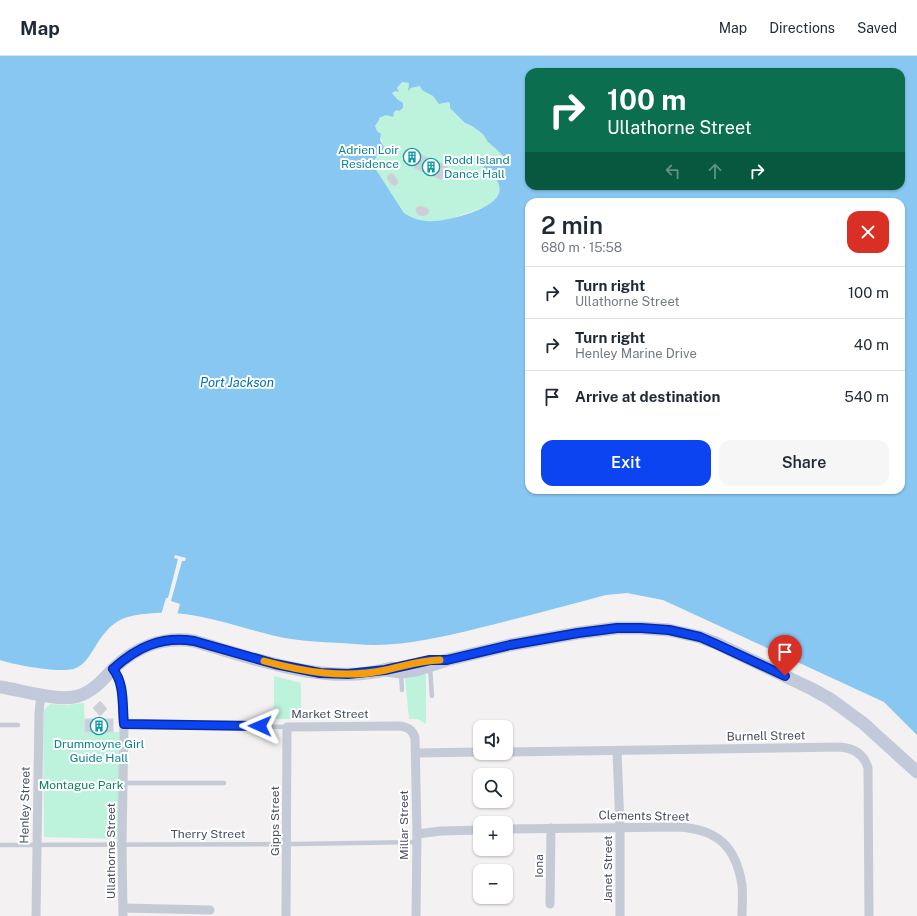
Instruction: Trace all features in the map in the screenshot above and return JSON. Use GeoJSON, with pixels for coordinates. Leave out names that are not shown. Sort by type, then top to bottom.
{"type":"FeatureCollection","features":[{"type":"Feature","properties":{"kind":"main road"},"geometry":{"type":"LineString","coordinates":[[0,687],[59,698],[78,696],[96,686],[133,652],[156,643],[183,639],[275,664],[320,673],[348,674],[401,669],[510,645],[603,630],[641,628],[669,630],[685,633],[716,644],[830,699],[863,723],[917,772]]}},
{"type":"Feature","properties":{"kind":"street","name":"Ullathorne Street"},"geometry":{"type":"LineString","coordinates":[[113,669],[117,673],[121,686],[124,724],[122,844],[124,912]]}},
{"type":"Feature","properties":{"kind":"street","name":"Henley Street"},"geometry":{"type":"LineString","coordinates":[[36,916],[39,713],[41,694]]}},
{"type":"Feature","properties":{"kind":"street","name":"Market Street"},"geometry":{"type":"LineString","coordinates":[[287,727],[400,726],[410,729],[414,733]]}},
{"type":"Feature","properties":{"kind":"street","name":"Gipps Street"},"geometry":{"type":"LineString","coordinates":[[286,916],[287,727]]}},
{"type":"Feature","properties":{"kind":"street","name":"Millar Street"},"geometry":{"type":"LineString","coordinates":[[414,733],[416,753],[417,838],[416,916]]}},
{"type":"Feature","properties":{"kind":"street","name":"Burnell Street"},"geometry":{"type":"LineString","coordinates":[[513,752],[840,747],[858,752],[866,762],[869,778],[869,916]]}},
{"type":"Feature","properties":{"kind":"street","name":"Janet Street"},"geometry":{"type":"LineString","coordinates":[[617,751],[620,827],[620,916]]}},
{"type":"Feature","properties":{"kind":"street"},"geometry":{"type":"LineString","coordinates":[[416,753],[473,752]]}},
{"type":"Feature","properties":{"kind":"street","name":"Clements Street"},"geometry":{"type":"LineString","coordinates":[[513,829],[620,827],[691,828],[706,831],[726,845],[734,857],[739,869],[742,886],[742,916]]}},
{"type":"Feature","properties":{"kind":"street","name":"Iona"},"geometry":{"type":"LineString","coordinates":[[550,904],[551,828]]}},
{"type":"Feature","properties":{"kind":"street"},"geometry":{"type":"LineString","coordinates":[[417,838],[441,831],[473,830]]}},
{"type":"Feature","properties":{"kind":"street"},"geometry":{"type":"LineString","coordinates":[[124,912],[210,910]]}},
{"type":"Feature","properties":{"kind":"lane"},"geometry":{"type":"LineString","coordinates":[[430,663],[432,696]]}},
{"type":"Feature","properties":{"kind":"lane"},"geometry":{"type":"LineString","coordinates":[[401,669],[402,690]]}},
{"type":"Feature","properties":{"kind":"lane","name":"Market Street"},"geometry":{"type":"LineString","coordinates":[[124,724],[287,727]]}},
{"type":"Feature","properties":{"kind":"lane"},"geometry":{"type":"LineString","coordinates":[[0,725],[18,725]]}},
{"type":"Feature","properties":{"kind":"lane"},"geometry":{"type":"LineString","coordinates":[[124,784],[224,783]]}},
{"type":"Feature","properties":{"kind":"lane","name":"Therry Street"},"geometry":{"type":"LineString","coordinates":[[0,845],[287,844],[417,838]]}},
{"type":"Feature","properties":{"kind":"green space"},"geometry":{"type":"Polygon","coordinates":[[[402,82],[409,83],[408,89],[420,86],[441,104],[449,102],[466,124],[484,134],[491,145],[509,162],[508,166],[486,157],[485,167],[494,175],[500,190],[499,195],[490,204],[480,209],[434,222],[419,220],[405,214],[370,162],[376,158],[377,152],[383,150],[384,147],[380,136],[381,135],[375,126],[379,118],[385,115],[392,115],[394,112],[403,108],[403,103],[392,93],[394,91],[399,92],[397,88],[402,82]]]}},
{"type":"Feature","properties":{"kind":"green space"},"geometry":{"type":"Polygon","coordinates":[[[426,670],[426,724],[417,719],[409,719],[405,678],[426,670]]]}},
{"type":"Feature","properties":{"kind":"green space"},"geometry":{"type":"Polygon","coordinates":[[[274,676],[301,683],[301,719],[274,719],[274,676]]]}},
{"type":"Feature","properties":{"kind":"green space","name":"Montague Park"},"geometry":{"type":"Polygon","coordinates":[[[84,703],[85,732],[119,732],[119,839],[44,837],[44,710],[50,704],[67,705],[84,703]]]}},
{"type":"Feature","properties":{"kind":"water","name":"Port Jackson"},"geometry":{"type":"Polygon","coordinates":[[[0,56],[917,56],[917,735],[884,702],[663,600],[627,593],[606,595],[448,635],[386,645],[295,640],[186,614],[155,613],[135,615],[113,624],[101,638],[87,659],[76,668],[61,670],[16,664],[0,660],[0,56]],[[402,82],[397,88],[399,92],[395,91],[392,93],[403,103],[403,108],[394,112],[393,117],[386,115],[379,118],[375,126],[377,131],[381,134],[380,140],[384,147],[383,150],[377,152],[376,158],[371,162],[404,213],[421,220],[434,221],[455,218],[488,205],[495,199],[500,191],[498,182],[494,176],[483,171],[486,157],[508,166],[509,162],[488,142],[483,134],[465,123],[450,108],[449,102],[439,104],[433,96],[422,90],[420,86],[411,88],[408,91],[409,83],[402,82]]]}},
{"type":"Feature","properties":{"kind":"pier"},"geometry":{"type":"Polygon","coordinates":[[[175,555],[186,558],[185,561],[182,561],[171,601],[180,604],[177,615],[161,615],[166,598],[168,598],[178,559],[174,558],[175,555]]]}},
{"type":"Feature","properties":{"kind":"building","name":"Rodd Island Dance Hall"},"geometry":{"type":"Polygon","coordinates":[[[407,149],[448,166],[442,180],[414,168],[416,165],[403,160],[407,149]]]}},
{"type":"Feature","properties":{"kind":"building"},"geometry":{"type":"Polygon","coordinates":[[[391,173],[397,179],[398,183],[395,186],[388,180],[387,176],[391,173]]]}},
{"type":"Feature","properties":{"kind":"building"},"geometry":{"type":"Polygon","coordinates":[[[420,206],[429,210],[428,214],[424,216],[419,215],[416,212],[416,208],[420,206]]]}},
{"type":"Feature","properties":{"kind":"building"},"geometry":{"type":"Polygon","coordinates":[[[100,701],[107,709],[100,716],[93,708],[100,701]]]}},
{"type":"Feature","properties":{"kind":"building","name":"Drummoyne Girl Guide Hall"},"geometry":{"type":"Polygon","coordinates":[[[85,719],[113,719],[113,732],[85,732],[85,719]]]}},
{"type":"Feature","properties":{"kind":"slow traffic"},"geometry":{"type":"LineString","coordinates":[[264,661],[333,675],[385,670],[430,660],[440,660]]}},
{"type":"Feature","properties":{"kind":"place","name":"Adrien Loir Residence"},"geometry":{"type":"Point","coordinates":[412,157]}},
{"type":"Feature","properties":{"kind":"place","name":"Rodd Island Dance Hall"},"geometry":{"type":"Point","coordinates":[431,167]}},
{"type":"Feature","properties":{"kind":"place","name":"Drummoyne Girl Guide Hall"},"geometry":{"type":"Point","coordinates":[99,726]}},
{"type":"Feature","properties":{"kind":"route"},"geometry":{"type":"LineString","coordinates":[[260,726],[124,724],[121,686],[117,673],[113,669],[133,652],[156,643],[170,640],[183,639],[194,641],[275,664],[333,675],[385,670],[430,660],[447,660],[510,645],[578,633],[617,628],[641,628],[669,630],[700,637],[785,676]]}}]}
